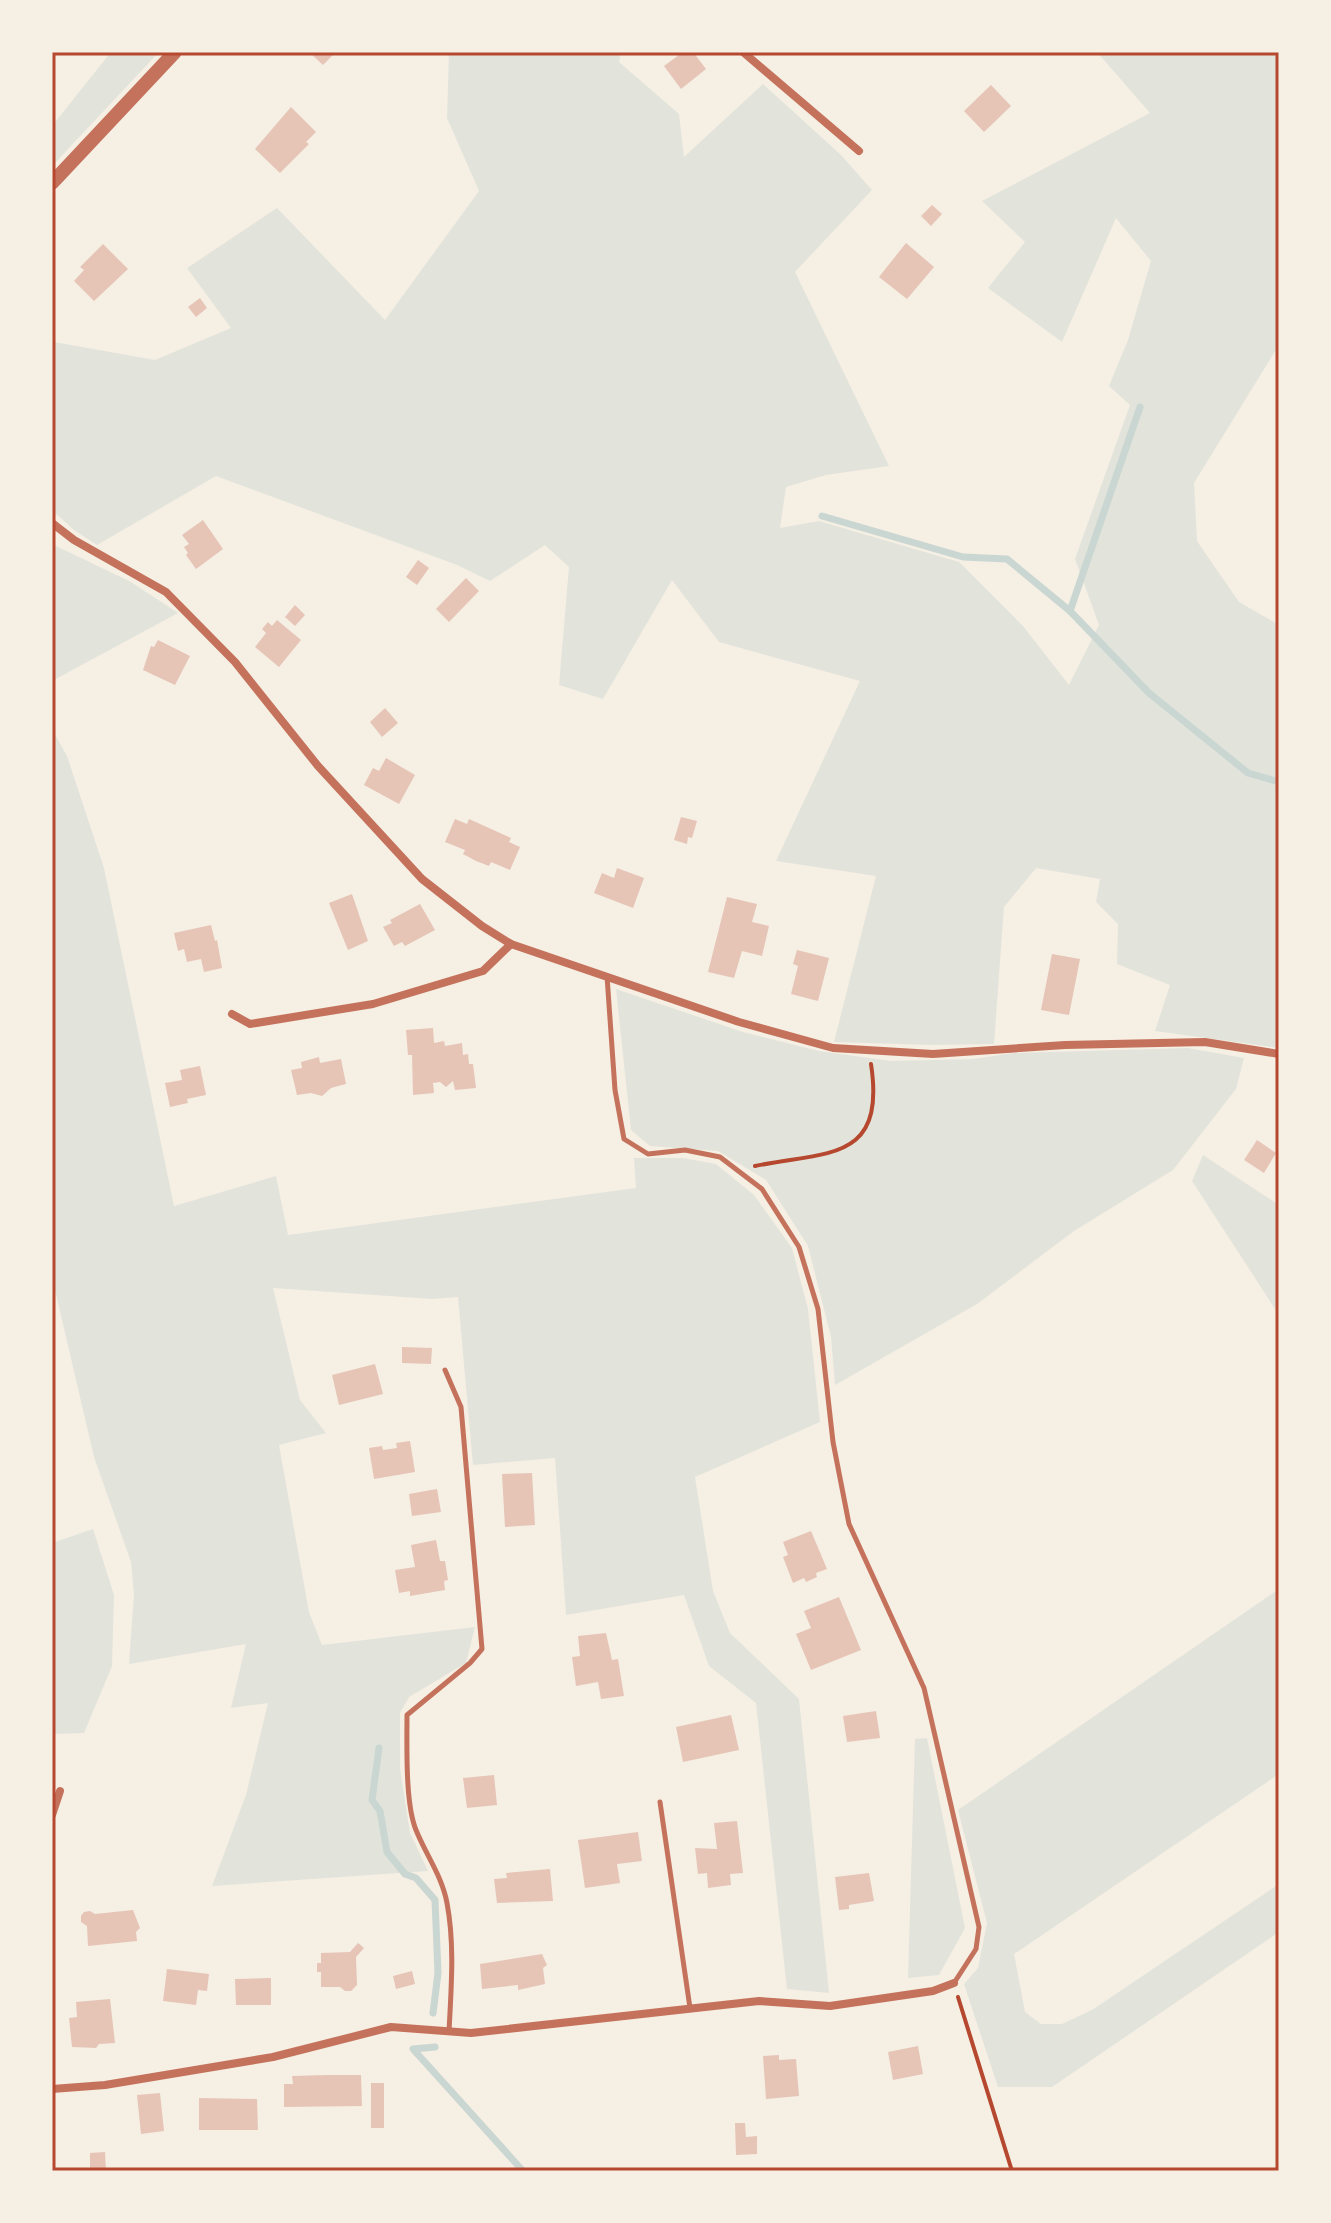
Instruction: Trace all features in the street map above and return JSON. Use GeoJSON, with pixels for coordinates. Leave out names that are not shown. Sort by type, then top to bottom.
{"type":"FeatureCollection","features":[{"type":"Feature","properties":{"kind":"street"},"geometry":{"type":"LineString","coordinates":[[52,183],[175,52]]}},
{"type":"Feature","properties":{"kind":"street"},"geometry":{"type":"LineString","coordinates":[[743,52],[859,151]]}},
{"type":"Feature","properties":{"kind":"street"},"geometry":{"type":"LineString","coordinates":[[52,523],[74,540],[166,592],[235,662],[318,766],[422,879],[482,926],[511,944],[739,1022],[833,1048],[933,1054],[1065,1045],[1205,1042],[1279,1054]]}},
{"type":"Feature","properties":{"kind":"street"},"geometry":{"type":"LineString","coordinates":[[232,1014],[250,1024],[373,1004],[483,971],[511,944]]}},
{"type":"Feature","properties":{"kind":"street"},"geometry":{"type":"LineString","coordinates":[[52,1815],[60,1791]]}},
{"type":"Feature","properties":{"kind":"street"},"geometry":{"type":"LineString","coordinates":[[52,2089],[105,2085],[273,2057],[391,2027],[471,2033],[759,2001],[830,2006],[933,1991],[954,1983]]}},
{"type":"Feature","properties":{"kind":"lane"},"geometry":{"type":"LineString","coordinates":[[607,975],[615,1090],[624,1139],[648,1154],[685,1150],[720,1157],[762,1189],[799,1247],[818,1309],[833,1442],[849,1524],[924,1688],[979,1927],[976,1949],[954,1983]]}},
{"type":"Feature","properties":{"kind":"lane"},"geometry":{"type":"LineString","coordinates":[[445,1370],[461,1407],[482,1649],[470,1663],[407,1715],[407,1774],[415,1828],[437,1869],[447,1903],[452,1963],[449,2033]]}},
{"type":"Feature","properties":{"kind":"lane"},"geometry":{"type":"LineString","coordinates":[[660,1802],[690,2008]]}},
{"type":"Feature","properties":{"kind":"path"},"geometry":{"type":"LineString","coordinates":[[737,1170],[827,1156],[856,1142],[873,1115],[875,1086],[869,1050]]}},
{"type":"Feature","properties":{"kind":"path"},"geometry":{"type":"LineString","coordinates":[[954,1983],[1012,2171]]}},
{"type":"Feature","properties":{"kind":"shaded area"},"geometry":{"type":"Polygon","coordinates":[[[111,52],[159,52],[52,166],[52,126],[111,52]]]}},
{"type":"Feature","properties":{"kind":"shaded area"},"geometry":{"type":"Polygon","coordinates":[[[449,52],[621,52],[619,62],[679,114],[684,157],[763,84],[841,155],[872,190],[795,272],[889,466],[826,475],[786,487],[780,528],[819,521],[959,562],[1023,626],[1069,685],[1099,625],[1075,559],[1130,405],[1109,386],[1128,340],[1151,261],[1116,218],[1062,342],[988,288],[1025,242],[982,201],[1150,113],[1097,52],[1279,52],[1279,345],[1194,483],[1197,541],[1239,602],[1279,625],[1279,1048],[1155,1031],[1170,985],[1117,964],[1118,924],[1096,902],[1100,879],[1036,868],[1004,907],[994,1044],[834,1042],[876,876],[776,861],[860,681],[719,642],[672,580],[603,699],[559,685],[569,567],[545,545],[490,581],[457,565],[216,476],[97,545],[52,510],[54,342],[155,360],[231,328],[187,268],[277,208],[385,320],[479,191],[447,118],[449,52]]]}},
{"type":"Feature","properties":{"kind":"shaded area"},"geometry":{"type":"Polygon","coordinates":[[[52,544],[131,582],[178,613],[52,681],[52,544]]]}},
{"type":"Feature","properties":{"kind":"shaded area"},"geometry":{"type":"Polygon","coordinates":[[[52,729],[67,756],[104,868],[174,1206],[276,1176],[288,1235],[636,1188],[634,1158],[683,1158],[716,1164],[754,1195],[792,1248],[808,1309],[820,1422],[695,1477],[713,1591],[730,1633],[799,1699],[829,1993],[787,1989],[756,1703],[709,1666],[684,1595],[566,1615],[555,1458],[473,1465],[458,1297],[432,1299],[273,1288],[300,1400],[326,1433],[279,1445],[309,1612],[322,1645],[475,1627],[466,1663],[409,1697],[400,1713],[400,1768],[410,1833],[428,1871],[212,1886],[246,1795],[268,1703],[231,1708],[246,1644],[129,1664],[134,1594],[131,1562],[94,1457],[52,1277],[52,729]]]}},
{"type":"Feature","properties":{"kind":"shaded area"},"geometry":{"type":"Polygon","coordinates":[[[616,989],[743,1032],[819,1051],[891,1061],[973,1059],[1013,1053],[1188,1048],[1244,1058],[1236,1089],[1173,1170],[1074,1231],[977,1304],[835,1385],[831,1337],[808,1246],[766,1180],[718,1151],[650,1146],[631,1130],[616,989]]]}},
{"type":"Feature","properties":{"kind":"shaded area"},"geometry":{"type":"Polygon","coordinates":[[[1203,1155],[1279,1205],[1279,1315],[1192,1181],[1203,1155]]]}},
{"type":"Feature","properties":{"kind":"shaded area"},"geometry":{"type":"Polygon","coordinates":[[[93,1529],[114,1595],[112,1666],[84,1733],[52,1734],[52,1543],[93,1529]]]}},
{"type":"Feature","properties":{"kind":"shaded area"},"geometry":{"type":"Polygon","coordinates":[[[1279,1589],[1279,1774],[1014,1954],[1025,2012],[1041,2024],[1062,2024],[1092,2010],[1279,1884],[1279,1932],[1052,2087],[998,2087],[964,1984],[978,1968],[987,1923],[958,1810],[1279,1589]]]}},
{"type":"Feature","properties":{"kind":"shaded area"},"geometry":{"type":"Polygon","coordinates":[[[927,1738],[965,1928],[939,1975],[908,1978],[915,1739],[927,1738]]]}},
{"type":"Feature","properties":{"kind":"building"},"geometry":{"type":"Polygon","coordinates":[[[309,52],[336,52],[323,65],[309,52]]]}},
{"type":"Feature","properties":{"kind":"building"},"geometry":{"type":"Polygon","coordinates":[[[683,52],[693,52],[706,69],[681,89],[664,66],[683,52]]]}},
{"type":"Feature","properties":{"kind":"building"},"geometry":{"type":"Polygon","coordinates":[[[991,85],[1011,106],[984,132],[964,111],[991,85]]]}},
{"type":"Feature","properties":{"kind":"building"},"geometry":{"type":"Polygon","coordinates":[[[291,107],[316,132],[306,142],[309,144],[280,173],[255,149],[291,107]]]}},
{"type":"Feature","properties":{"kind":"building"},"geometry":{"type":"Polygon","coordinates":[[[932,205],[942,214],[931,226],[921,216],[932,205]]]}},
{"type":"Feature","properties":{"kind":"building"},"geometry":{"type":"Polygon","coordinates":[[[906,243],[934,267],[907,299],[879,277],[906,243]]]}},
{"type":"Feature","properties":{"kind":"building"},"geometry":{"type":"Polygon","coordinates":[[[103,244],[128,269],[94,301],[74,281],[84,270],[80,267],[103,244]]]}},
{"type":"Feature","properties":{"kind":"building"},"geometry":{"type":"Polygon","coordinates":[[[200,298],[207,308],[196,317],[188,307],[200,298]]]}},
{"type":"Feature","properties":{"kind":"building"},"geometry":{"type":"Polygon","coordinates":[[[203,520],[223,549],[196,569],[186,555],[188,553],[184,547],[189,544],[182,535],[203,520]]]}},
{"type":"Feature","properties":{"kind":"building"},"geometry":{"type":"Polygon","coordinates":[[[418,560],[429,568],[417,585],[406,577],[418,560]]]}},
{"type":"Feature","properties":{"kind":"building"},"geometry":{"type":"Polygon","coordinates":[[[466,578],[479,591],[449,622],[436,609],[466,578]]]}},
{"type":"Feature","properties":{"kind":"building"},"geometry":{"type":"Polygon","coordinates":[[[295,605],[305,615],[295,626],[285,617],[295,605]]]}},
{"type":"Feature","properties":{"kind":"building"},"geometry":{"type":"Polygon","coordinates":[[[277,620],[301,640],[279,667],[255,647],[266,633],[262,629],[268,622],[272,626],[277,620]]]}},
{"type":"Feature","properties":{"kind":"building"},"geometry":{"type":"Polygon","coordinates":[[[158,640],[190,656],[175,685],[143,670],[151,646],[154,647],[158,640]]]}},
{"type":"Feature","properties":{"kind":"building"},"geometry":{"type":"Polygon","coordinates":[[[385,708],[398,723],[382,737],[370,722],[385,708]]]}},
{"type":"Feature","properties":{"kind":"building"},"geometry":{"type":"Polygon","coordinates":[[[386,758],[415,775],[399,804],[364,785],[373,768],[379,771],[386,758]]]}},
{"type":"Feature","properties":{"kind":"building"},"geometry":{"type":"Polygon","coordinates":[[[681,817],[697,821],[687,844],[674,840],[681,817]]]}},
{"type":"Feature","properties":{"kind":"building"},"geometry":{"type":"Polygon","coordinates":[[[455,819],[467,824],[469,819],[511,838],[509,842],[520,847],[510,870],[491,862],[489,866],[476,861],[463,854],[465,850],[445,842],[455,819]]]}},
{"type":"Feature","properties":{"kind":"building"},"geometry":{"type":"Polygon","coordinates":[[[617,868],[644,878],[633,908],[594,893],[602,873],[614,878],[617,868]]]}},
{"type":"Feature","properties":{"kind":"building"},"geometry":{"type":"Polygon","coordinates":[[[352,894],[368,941],[348,950],[329,903],[352,894]]]}},
{"type":"Feature","properties":{"kind":"building"},"geometry":{"type":"Polygon","coordinates":[[[727,897],[757,904],[752,922],[769,926],[762,956],[742,951],[734,978],[708,972],[727,897]]]}},
{"type":"Feature","properties":{"kind":"building"},"geometry":{"type":"Polygon","coordinates":[[[420,904],[435,930],[405,946],[402,942],[394,946],[383,927],[420,904]]]}},
{"type":"Feature","properties":{"kind":"building"},"geometry":{"type":"Polygon","coordinates":[[[211,925],[222,968],[204,972],[201,959],[187,962],[184,949],[178,951],[174,933],[211,925]]]}},
{"type":"Feature","properties":{"kind":"building"},"geometry":{"type":"Polygon","coordinates":[[[797,950],[829,958],[818,1001],[791,994],[798,966],[793,964],[797,950]]]}},
{"type":"Feature","properties":{"kind":"building"},"geometry":{"type":"Polygon","coordinates":[[[1052,954],[1080,959],[1069,1015],[1041,1010],[1052,954]]]}},
{"type":"Feature","properties":{"kind":"building"},"geometry":{"type":"Polygon","coordinates":[[[433,1028],[434,1043],[444,1041],[445,1046],[462,1043],[463,1055],[468,1054],[469,1064],[473,1064],[476,1088],[455,1090],[453,1081],[446,1087],[440,1082],[433,1083],[434,1093],[413,1095],[412,1055],[408,1055],[406,1030],[433,1028]]]}},
{"type":"Feature","properties":{"kind":"building"},"geometry":{"type":"Polygon","coordinates":[[[319,1057],[320,1063],[341,1059],[346,1084],[331,1088],[322,1096],[311,1093],[297,1095],[291,1070],[302,1068],[301,1062],[319,1057]]]}},
{"type":"Feature","properties":{"kind":"building"},"geometry":{"type":"Polygon","coordinates":[[[200,1066],[206,1095],[170,1107],[165,1083],[182,1080],[180,1070],[200,1066]]]}},
{"type":"Feature","properties":{"kind":"building"},"geometry":{"type":"Polygon","coordinates":[[[1257,1140],[1276,1153],[1264,1173],[1244,1160],[1257,1140]]]}},
{"type":"Feature","properties":{"kind":"building"},"geometry":{"type":"Polygon","coordinates":[[[402,1347],[432,1348],[431,1364],[402,1363],[402,1347]]]}},
{"type":"Feature","properties":{"kind":"building"},"geometry":{"type":"Polygon","coordinates":[[[375,1364],[383,1394],[339,1405],[332,1375],[375,1364]]]}},
{"type":"Feature","properties":{"kind":"building"},"geometry":{"type":"Polygon","coordinates":[[[410,1441],[415,1472],[374,1479],[369,1448],[397,1448],[396,1443],[410,1441]]]}},
{"type":"Feature","properties":{"kind":"building"},"geometry":{"type":"Polygon","coordinates":[[[532,1473],[535,1525],[505,1527],[502,1474],[532,1473]]]}},
{"type":"Feature","properties":{"kind":"building"},"geometry":{"type":"Polygon","coordinates":[[[437,1489],[441,1512],[412,1516],[409,1494],[437,1489]]]}},
{"type":"Feature","properties":{"kind":"building"},"geometry":{"type":"Polygon","coordinates":[[[811,1531],[827,1569],[806,1582],[804,1578],[793,1583],[783,1557],[788,1555],[783,1542],[811,1531]]]}},
{"type":"Feature","properties":{"kind":"building"},"geometry":{"type":"Polygon","coordinates":[[[436,1540],[440,1561],[445,1561],[448,1580],[444,1581],[445,1590],[410,1596],[410,1591],[399,1593],[395,1570],[415,1567],[411,1545],[436,1540]]]}},
{"type":"Feature","properties":{"kind":"building"},"geometry":{"type":"Polygon","coordinates":[[[839,1597],[861,1650],[811,1670],[796,1634],[811,1628],[804,1611],[839,1597]]]}},
{"type":"Feature","properties":{"kind":"building"},"geometry":{"type":"Polygon","coordinates":[[[606,1633],[612,1660],[618,1659],[624,1696],[601,1699],[598,1682],[576,1686],[572,1657],[580,1656],[578,1636],[606,1633]]]}},
{"type":"Feature","properties":{"kind":"building"},"geometry":{"type":"Polygon","coordinates":[[[876,1711],[880,1738],[847,1742],[843,1716],[876,1711]]]}},
{"type":"Feature","properties":{"kind":"building"},"geometry":{"type":"Polygon","coordinates":[[[731,1715],[739,1750],[683,1762],[676,1727],[731,1715]]]}},
{"type":"Feature","properties":{"kind":"building"},"geometry":{"type":"Polygon","coordinates":[[[494,1775],[497,1805],[467,1808],[463,1778],[494,1775]]]}},
{"type":"Feature","properties":{"kind":"building"},"geometry":{"type":"Polygon","coordinates":[[[737,1821],[743,1873],[730,1874],[731,1885],[708,1888],[707,1873],[698,1874],[695,1848],[717,1849],[714,1823],[737,1821]]]}},
{"type":"Feature","properties":{"kind":"building"},"geometry":{"type":"Polygon","coordinates":[[[638,1832],[642,1861],[617,1864],[620,1883],[585,1888],[578,1840],[638,1832]]]}},
{"type":"Feature","properties":{"kind":"building"},"geometry":{"type":"Polygon","coordinates":[[[550,1869],[553,1901],[497,1903],[494,1879],[507,1878],[506,1873],[550,1869]]]}},
{"type":"Feature","properties":{"kind":"building"},"geometry":{"type":"Polygon","coordinates":[[[869,1873],[874,1901],[839,1910],[835,1877],[869,1873]]]}},
{"type":"Feature","properties":{"kind":"building"},"geometry":{"type":"Polygon","coordinates":[[[133,1910],[140,1928],[136,1932],[137,1941],[88,1946],[87,1926],[81,1922],[84,1912],[95,1914],[133,1910]]]}},
{"type":"Feature","properties":{"kind":"building"},"geometry":{"type":"Polygon","coordinates":[[[358,1943],[364,1948],[356,1957],[357,1985],[351,1991],[340,1987],[321,1987],[321,1972],[317,1972],[317,1963],[321,1963],[321,1953],[350,1952],[358,1943]]]}},
{"type":"Feature","properties":{"kind":"building"},"geometry":{"type":"Polygon","coordinates":[[[542,1954],[547,1965],[543,1968],[545,1984],[518,1990],[518,1985],[482,1989],[480,1964],[542,1954]]]}},
{"type":"Feature","properties":{"kind":"building"},"geometry":{"type":"Polygon","coordinates":[[[167,1969],[209,1974],[207,1991],[198,1990],[196,2005],[163,2001],[167,1969]]]}},
{"type":"Feature","properties":{"kind":"building"},"geometry":{"type":"Polygon","coordinates":[[[412,1971],[415,1984],[396,1989],[393,1976],[412,1971]]]}},
{"type":"Feature","properties":{"kind":"building"},"geometry":{"type":"Polygon","coordinates":[[[271,1978],[271,2005],[236,2005],[235,1979],[271,1978]]]}},
{"type":"Feature","properties":{"kind":"building"},"geometry":{"type":"Polygon","coordinates":[[[110,1999],[115,2043],[99,2044],[96,2048],[72,2047],[69,2018],[77,2017],[76,2002],[110,1999]]]}},
{"type":"Feature","properties":{"kind":"building"},"geometry":{"type":"Polygon","coordinates":[[[918,2046],[923,2074],[893,2080],[888,2052],[918,2046]]]}},
{"type":"Feature","properties":{"kind":"building"},"geometry":{"type":"Polygon","coordinates":[[[779,2055],[779,2060],[796,2059],[799,2096],[766,2099],[763,2056],[779,2055]]]}},
{"type":"Feature","properties":{"kind":"building"},"geometry":{"type":"Polygon","coordinates":[[[361,2075],[362,2106],[284,2107],[284,2084],[293,2084],[292,2076],[361,2075]]]}},
{"type":"Feature","properties":{"kind":"building"},"geometry":{"type":"Polygon","coordinates":[[[371,2083],[384,2083],[384,2128],[371,2128],[371,2083]]]}},
{"type":"Feature","properties":{"kind":"building"},"geometry":{"type":"Polygon","coordinates":[[[160,2093],[164,2131],[141,2134],[137,2095],[160,2093]]]}},
{"type":"Feature","properties":{"kind":"building"},"geometry":{"type":"Polygon","coordinates":[[[199,2098],[257,2099],[258,2130],[199,2130],[199,2098]]]}},
{"type":"Feature","properties":{"kind":"building"},"geometry":{"type":"Polygon","coordinates":[[[735,2123],[745,2123],[746,2137],[757,2136],[757,2154],[736,2155],[735,2123]]]}},
{"type":"Feature","properties":{"kind":"building"},"geometry":{"type":"Polygon","coordinates":[[[105,2152],[106,2171],[90,2171],[90,2153],[105,2152]]]}},
{"type":"Feature","properties":{"kind":"waterway"},"geometry":{"type":"LineString","coordinates":[[1070,611],[1140,407]]}},
{"type":"Feature","properties":{"kind":"waterway"},"geometry":{"type":"LineString","coordinates":[[822,516],[963,557],[1007,559],[1070,611],[1149,693],[1248,773],[1279,782]]}},
{"type":"Feature","properties":{"kind":"waterway"},"geometry":{"type":"LineString","coordinates":[[379,1748],[372,1800],[380,1811],[387,1852],[405,1874],[416,1878],[435,1900],[438,1973],[433,2013]]}},
{"type":"Feature","properties":{"kind":"waterway"},"geometry":{"type":"LineString","coordinates":[[435,2047],[413,2049],[523,2171]]}}]}
